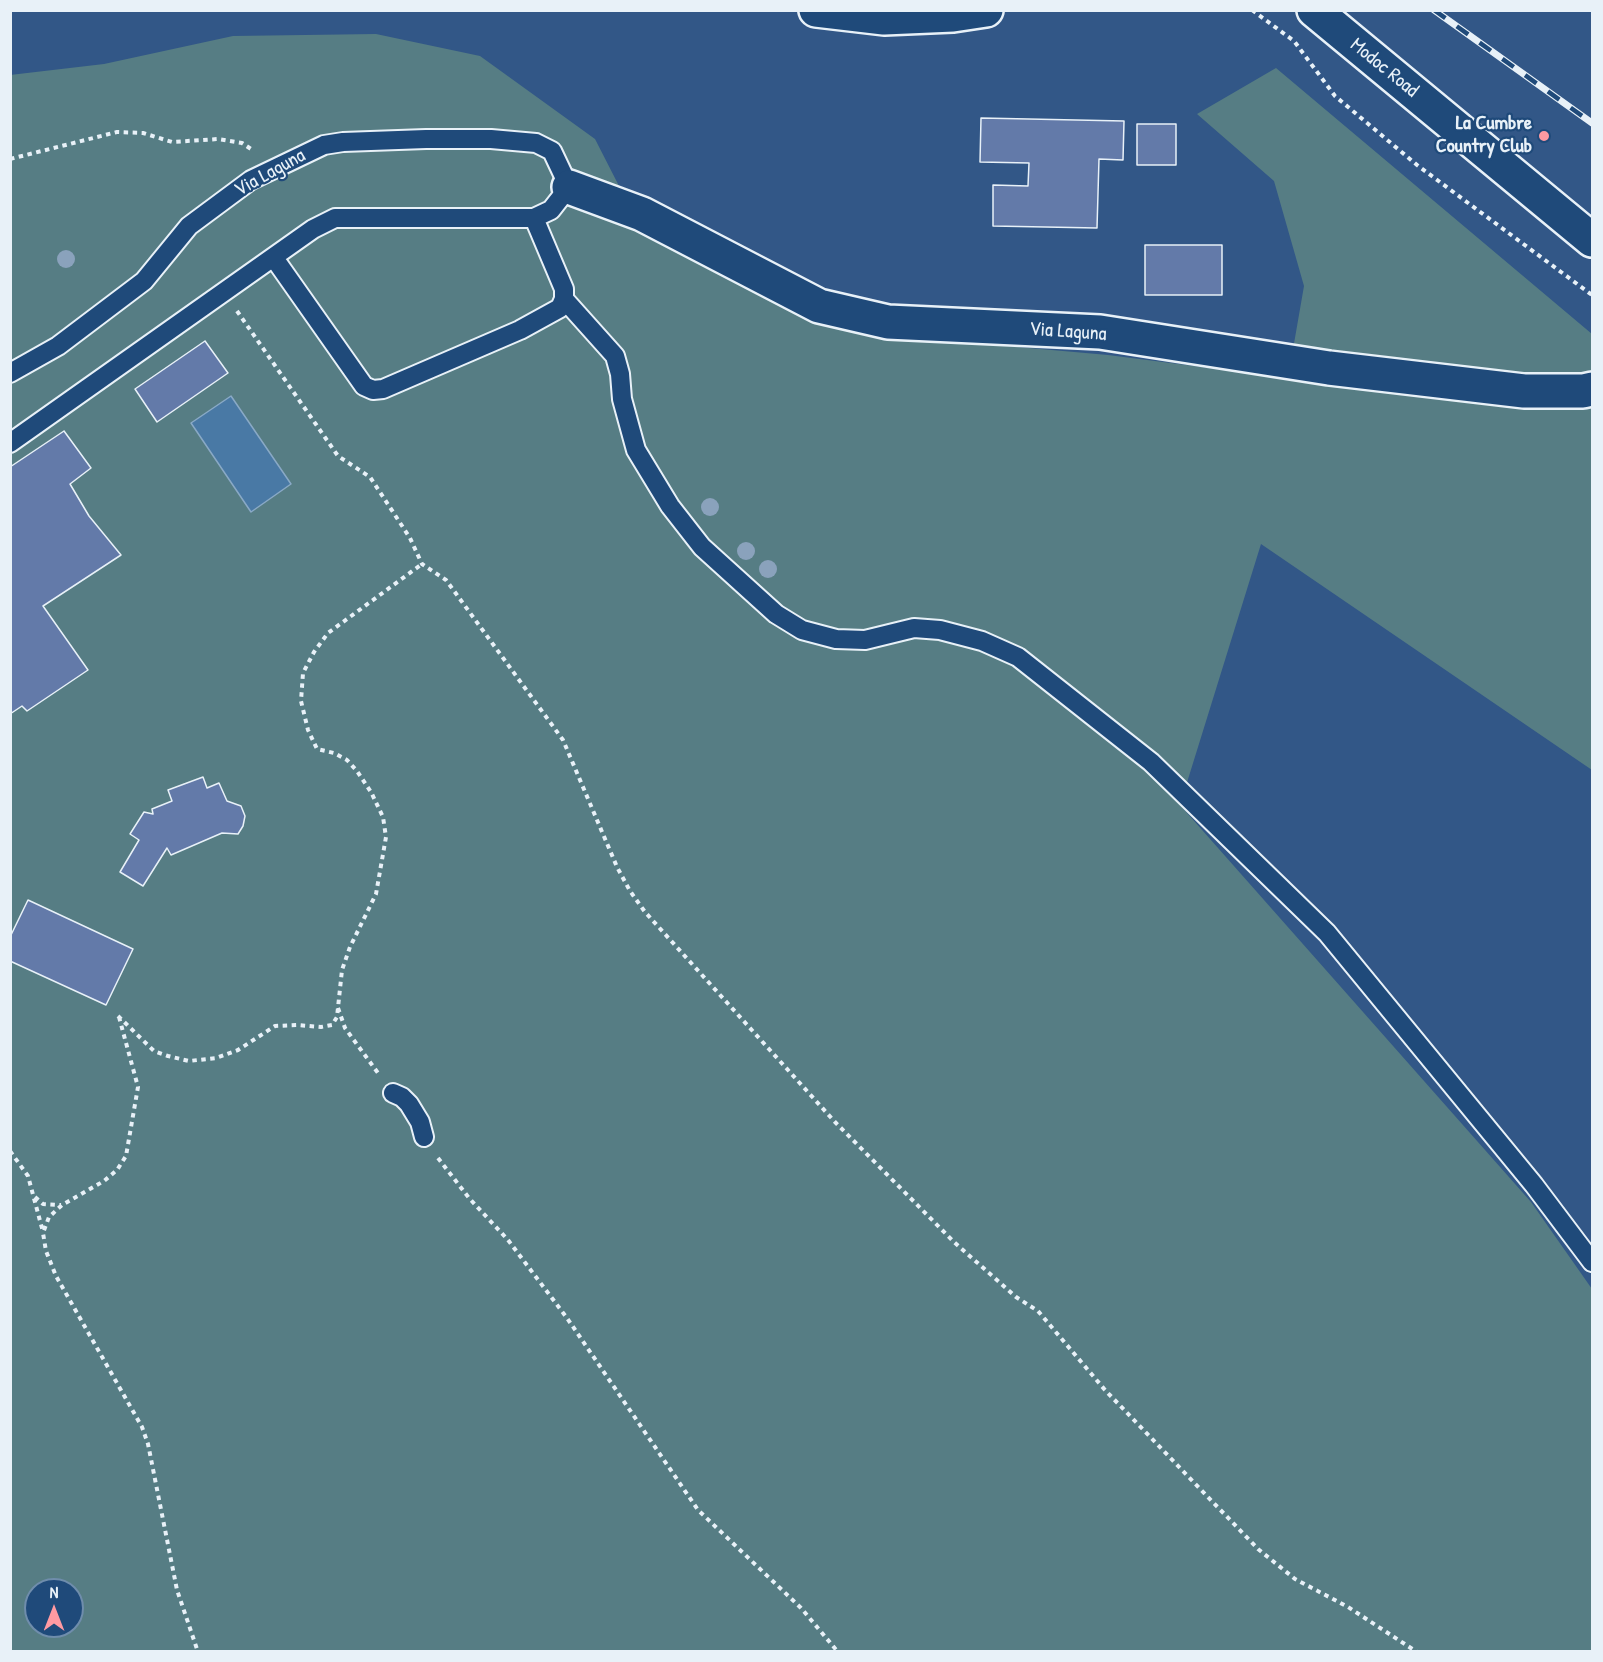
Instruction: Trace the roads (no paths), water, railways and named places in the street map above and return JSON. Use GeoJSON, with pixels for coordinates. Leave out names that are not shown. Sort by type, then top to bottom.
{"type":"FeatureCollection","features":[{"type":"Feature","properties":{"kind":"street"},"geometry":{"type":"LineString","coordinates":[[816,10],[884,18],[952,15],[987,10]]}},
{"type":"Feature","properties":{"kind":"street","name":"Modoc Road"},"geometry":{"type":"LineString","coordinates":[[1314,10],[1593,240]]}},
{"type":"Feature","properties":{"kind":"street","name":"Via Laguna"},"geometry":{"type":"LineString","coordinates":[[569,187],[642,214],[819,306],[888,322],[1100,332],[1329,368],[1524,392],[1593,389]]}},
{"type":"Feature","properties":{"kind":"lane","name":"Via Laguna"},"geometry":{"type":"LineString","coordinates":[[10,373],[58,346],[144,281],[189,226],[251,180],[324,145],[343,142],[426,139],[491,139],[536,143],[552,151],[569,187]]}},
{"type":"Feature","properties":{"kind":"lane"},"geometry":{"type":"LineString","coordinates":[[10,443],[313,229],[335,218],[534,218],[552,210],[569,187]]}},
{"type":"Feature","properties":{"kind":"lane"},"geometry":{"type":"LineString","coordinates":[[274,258],[363,386],[374,390],[383,389],[520,330],[560,308],[564,299],[564,290],[534,218]]}},
{"type":"Feature","properties":{"kind":"lane"},"geometry":{"type":"LineString","coordinates":[[564,299],[615,356],[620,374],[622,399],[636,450],[670,506],[702,547],[776,614],[802,630],[837,639],[865,640],[914,628],[940,630],[982,641],[1018,657],[1151,762],[1327,933],[1534,1185],[1593,1262]]}},
{"type":"Feature","properties":{"kind":"lane"},"geometry":{"type":"LineString","coordinates":[[393,1093],[402,1097],[409,1104],[420,1122],[424,1137]]}},
{"type":"Feature","properties":{"kind":"water"},"geometry":{"type":"Polygon","coordinates":[[[231,396],[291,484],[251,512],[191,423],[231,396]]]}},
{"type":"Feature","properties":{"kind":"railway"},"geometry":{"type":"LineString","coordinates":[[1434,10],[1592,123]]}},
{"type":"Feature","properties":{"kind":"place","name":"La Cumbre Country Club"},"geometry":{"type":"Point","coordinates":[1544,136]}}]}
